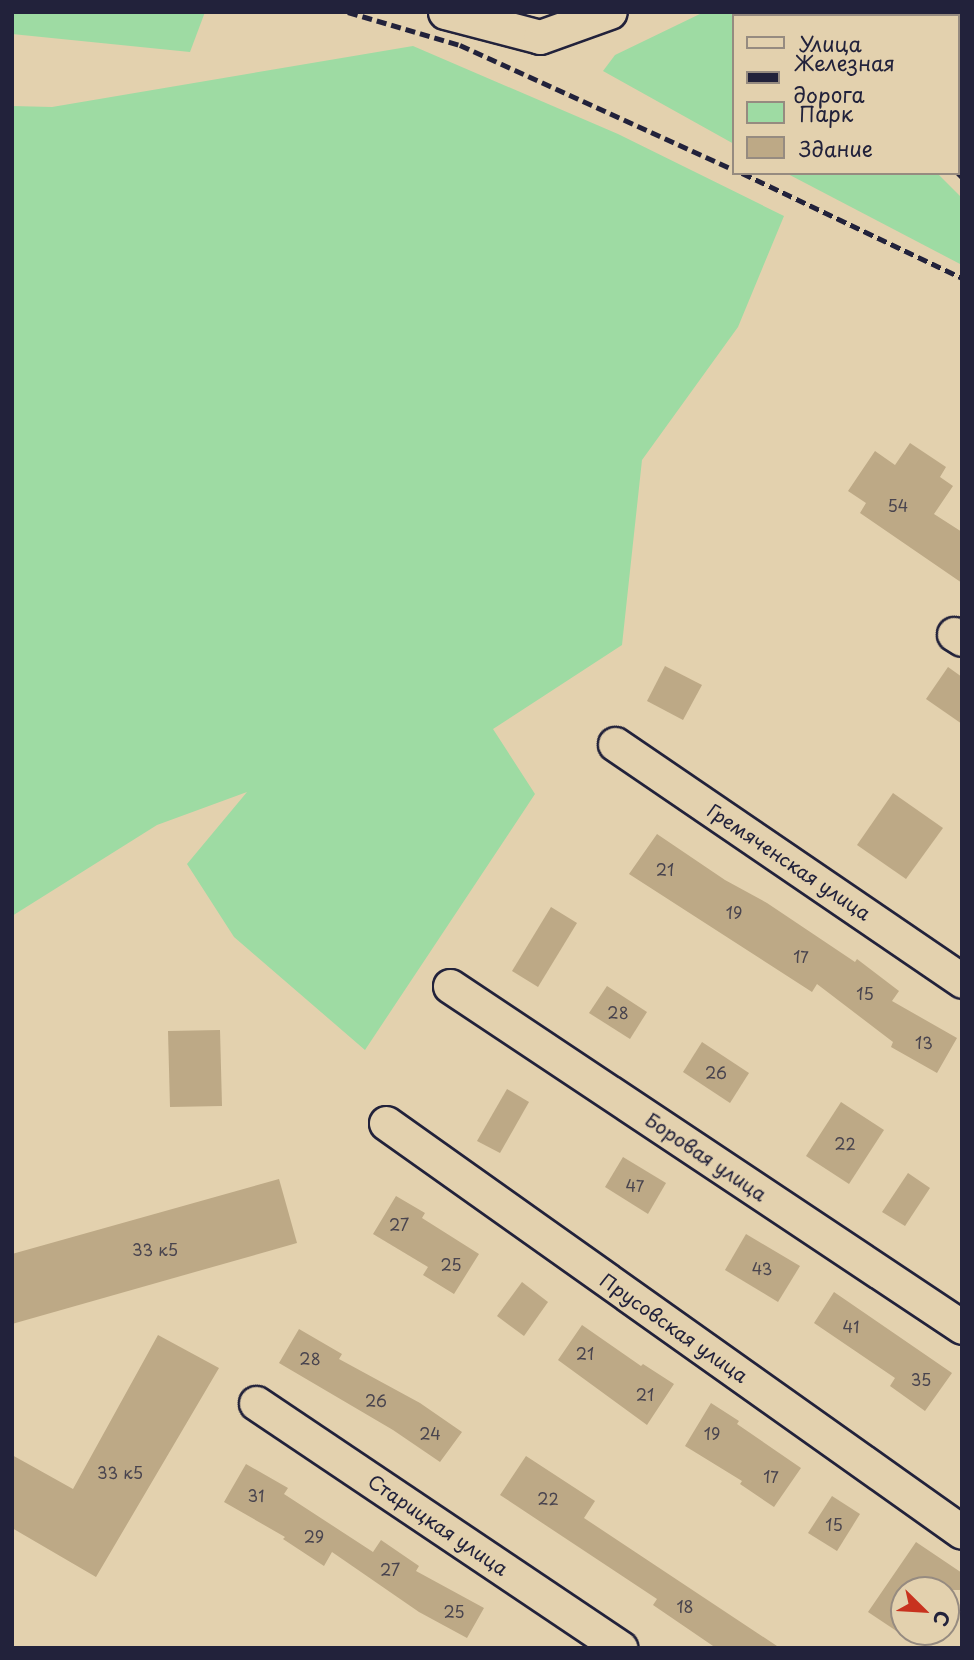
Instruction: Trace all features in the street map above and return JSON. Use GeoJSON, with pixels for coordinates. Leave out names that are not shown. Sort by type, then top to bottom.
{"type":"FeatureCollection","features":[{"type":"Feature","properties":{"kind":"street"},"geometry":{"type":"LineString","coordinates":[[445,12],[540,37],[610,12]]}},
{"type":"Feature","properties":{"kind":"street","name":"Гремяченская улица"},"geometry":{"type":"LineString","coordinates":[[615,744],[962,981]]}},
{"type":"Feature","properties":{"kind":"street","name":"Боровая улица"},"geometry":{"type":"LineString","coordinates":[[450,986],[962,1327]]}},
{"type":"Feature","properties":{"kind":"street","name":"Прусовская улица"},"geometry":{"type":"LineString","coordinates":[[386,1123],[962,1532]]}},
{"type":"Feature","properties":{"kind":"street","name":"Старицкая улица"},"geometry":{"type":"LineString","coordinates":[[256,1403],[620,1648]]}},
{"type":"Feature","properties":{"kind":"green space"},"geometry":{"type":"Polygon","coordinates":[[[12,12],[205,12],[190,52],[12,34],[12,12]]]}},
{"type":"Feature","properties":{"kind":"green space"},"geometry":{"type":"Polygon","coordinates":[[[704,12],[771,14],[732,14],[732,143],[603,71],[615,55],[704,12]]]}},
{"type":"Feature","properties":{"kind":"green space"},"geometry":{"type":"Polygon","coordinates":[[[962,27],[962,94],[960,90],[962,27]]]}},
{"type":"Feature","properties":{"kind":"green space"},"geometry":{"type":"Polygon","coordinates":[[[413,46],[618,134],[784,216],[738,327],[642,460],[622,645],[493,729],[535,794],[365,1050],[234,937],[187,864],[247,792],[157,825],[12,916],[12,106],[52,107],[413,46]]]}},
{"type":"Feature","properties":{"kind":"green space"},"geometry":{"type":"Polygon","coordinates":[[[790,175],[939,175],[962,198],[962,265],[790,175]]]}},
{"type":"Feature","properties":{"kind":"building"},"geometry":{"type":"Polygon","coordinates":[[[910,443],[946,467],[940,477],[953,486],[934,514],[962,532],[962,583],[860,513],[866,503],[848,491],[875,451],[895,465],[910,443]]]}},
{"type":"Feature","properties":{"kind":"building"},"geometry":{"type":"Polygon","coordinates":[[[665,666],[702,685],[683,720],[647,701],[665,666]]]}},
{"type":"Feature","properties":{"kind":"building"},"geometry":{"type":"Polygon","coordinates":[[[948,667],[962,677],[962,724],[926,699],[948,667]]]}},
{"type":"Feature","properties":{"kind":"building"},"geometry":{"type":"Polygon","coordinates":[[[893,793],[943,828],[906,879],[857,845],[893,793]]]}},
{"type":"Feature","properties":{"kind":"building"},"geometry":{"type":"Polygon","coordinates":[[[657,834],[855,962],[857,959],[899,991],[892,1001],[957,1038],[937,1073],[891,1047],[893,1042],[817,984],[812,992],[629,874],[657,834]]]}},
{"type":"Feature","properties":{"kind":"building"},"geometry":{"type":"Polygon","coordinates":[[[551,907],[577,923],[538,987],[512,971],[551,907]]]}},
{"type":"Feature","properties":{"kind":"building"},"geometry":{"type":"Polygon","coordinates":[[[607,986],[647,1012],[630,1039],[589,1013],[607,986]]]}},
{"type":"Feature","properties":{"kind":"building"},"geometry":{"type":"Polygon","coordinates":[[[220,1030],[222,1106],[170,1107],[168,1031],[220,1030]]]}},
{"type":"Feature","properties":{"kind":"building"},"geometry":{"type":"Polygon","coordinates":[[[702,1042],[749,1073],[730,1103],[683,1072],[702,1042]]]}},
{"type":"Feature","properties":{"kind":"building"},"geometry":{"type":"Polygon","coordinates":[[[507,1089],[529,1102],[500,1153],[477,1141],[507,1089]]]}},
{"type":"Feature","properties":{"kind":"building"},"geometry":{"type":"Polygon","coordinates":[[[841,1102],[884,1130],[849,1184],[806,1156],[841,1102]]]}},
{"type":"Feature","properties":{"kind":"building"},"geometry":{"type":"Polygon","coordinates":[[[623,1157],[666,1183],[648,1214],[605,1187],[623,1157]]]}},
{"type":"Feature","properties":{"kind":"building"},"geometry":{"type":"Polygon","coordinates":[[[908,1173],[930,1188],[905,1226],[882,1212],[908,1173]]]}},
{"type":"Feature","properties":{"kind":"building"},"geometry":{"type":"Polygon","coordinates":[[[279,1179],[297,1243],[12,1324],[12,1254],[279,1179]]]}},
{"type":"Feature","properties":{"kind":"building"},"geometry":{"type":"Polygon","coordinates":[[[396,1196],[425,1213],[422,1218],[479,1254],[454,1294],[423,1275],[428,1267],[373,1234],[396,1196]]]}},
{"type":"Feature","properties":{"kind":"building"},"geometry":{"type":"Polygon","coordinates":[[[746,1234],[800,1266],[778,1302],[725,1270],[746,1234]]]}},
{"type":"Feature","properties":{"kind":"building"},"geometry":{"type":"Polygon","coordinates":[[[522,1282],[548,1302],[524,1336],[497,1316],[522,1282]]]}},
{"type":"Feature","properties":{"kind":"building"},"geometry":{"type":"Polygon","coordinates":[[[834,1292],[952,1373],[925,1411],[890,1386],[895,1378],[814,1323],[834,1292]]]}},
{"type":"Feature","properties":{"kind":"building"},"geometry":{"type":"Polygon","coordinates":[[[582,1325],[641,1366],[643,1364],[674,1384],[647,1425],[558,1360],[582,1325]]]}},
{"type":"Feature","properties":{"kind":"building"},"geometry":{"type":"Polygon","coordinates":[[[299,1329],[342,1354],[339,1359],[420,1403],[462,1432],[440,1462],[393,1430],[279,1363],[299,1329]]]}},
{"type":"Feature","properties":{"kind":"building"},"geometry":{"type":"Polygon","coordinates":[[[158,1335],[219,1368],[96,1577],[12,1528],[12,1455],[73,1489],[158,1335]]]}},
{"type":"Feature","properties":{"kind":"building"},"geometry":{"type":"Polygon","coordinates":[[[711,1403],[801,1468],[774,1507],[740,1484],[742,1481],[685,1446],[711,1403]]]}},
{"type":"Feature","properties":{"kind":"building"},"geometry":{"type":"Polygon","coordinates":[[[526,1456],[595,1501],[584,1518],[780,1648],[716,1648],[653,1605],[657,1599],[500,1495],[526,1456]]]}},
{"type":"Feature","properties":{"kind":"building"},"geometry":{"type":"Polygon","coordinates":[[[246,1464],[288,1488],[284,1494],[373,1552],[381,1540],[419,1566],[416,1571],[484,1608],[467,1638],[419,1612],[332,1552],[324,1566],[283,1539],[285,1537],[224,1502],[246,1464]]]}},
{"type":"Feature","properties":{"kind":"building"},"geometry":{"type":"Polygon","coordinates":[[[832,1496],[860,1514],[837,1551],[808,1533],[832,1496]]]}},
{"type":"Feature","properties":{"kind":"building"},"geometry":{"type":"Polygon","coordinates":[[[916,1542],[962,1573],[962,1590],[960,1576],[893,1576],[916,1542]]]}},
{"type":"Feature","properties":{"kind":"building"},"geometry":{"type":"Polygon","coordinates":[[[890,1580],[890,1627],[868,1612],[890,1580]]]}},
{"type":"Feature","properties":{"kind":"railway"},"geometry":{"type":"LineString","coordinates":[[348,12],[460,45],[732,169]]}},
{"type":"Feature","properties":{"kind":"railway"},"geometry":{"type":"LineString","coordinates":[[746,175],[962,278]]}}]}
